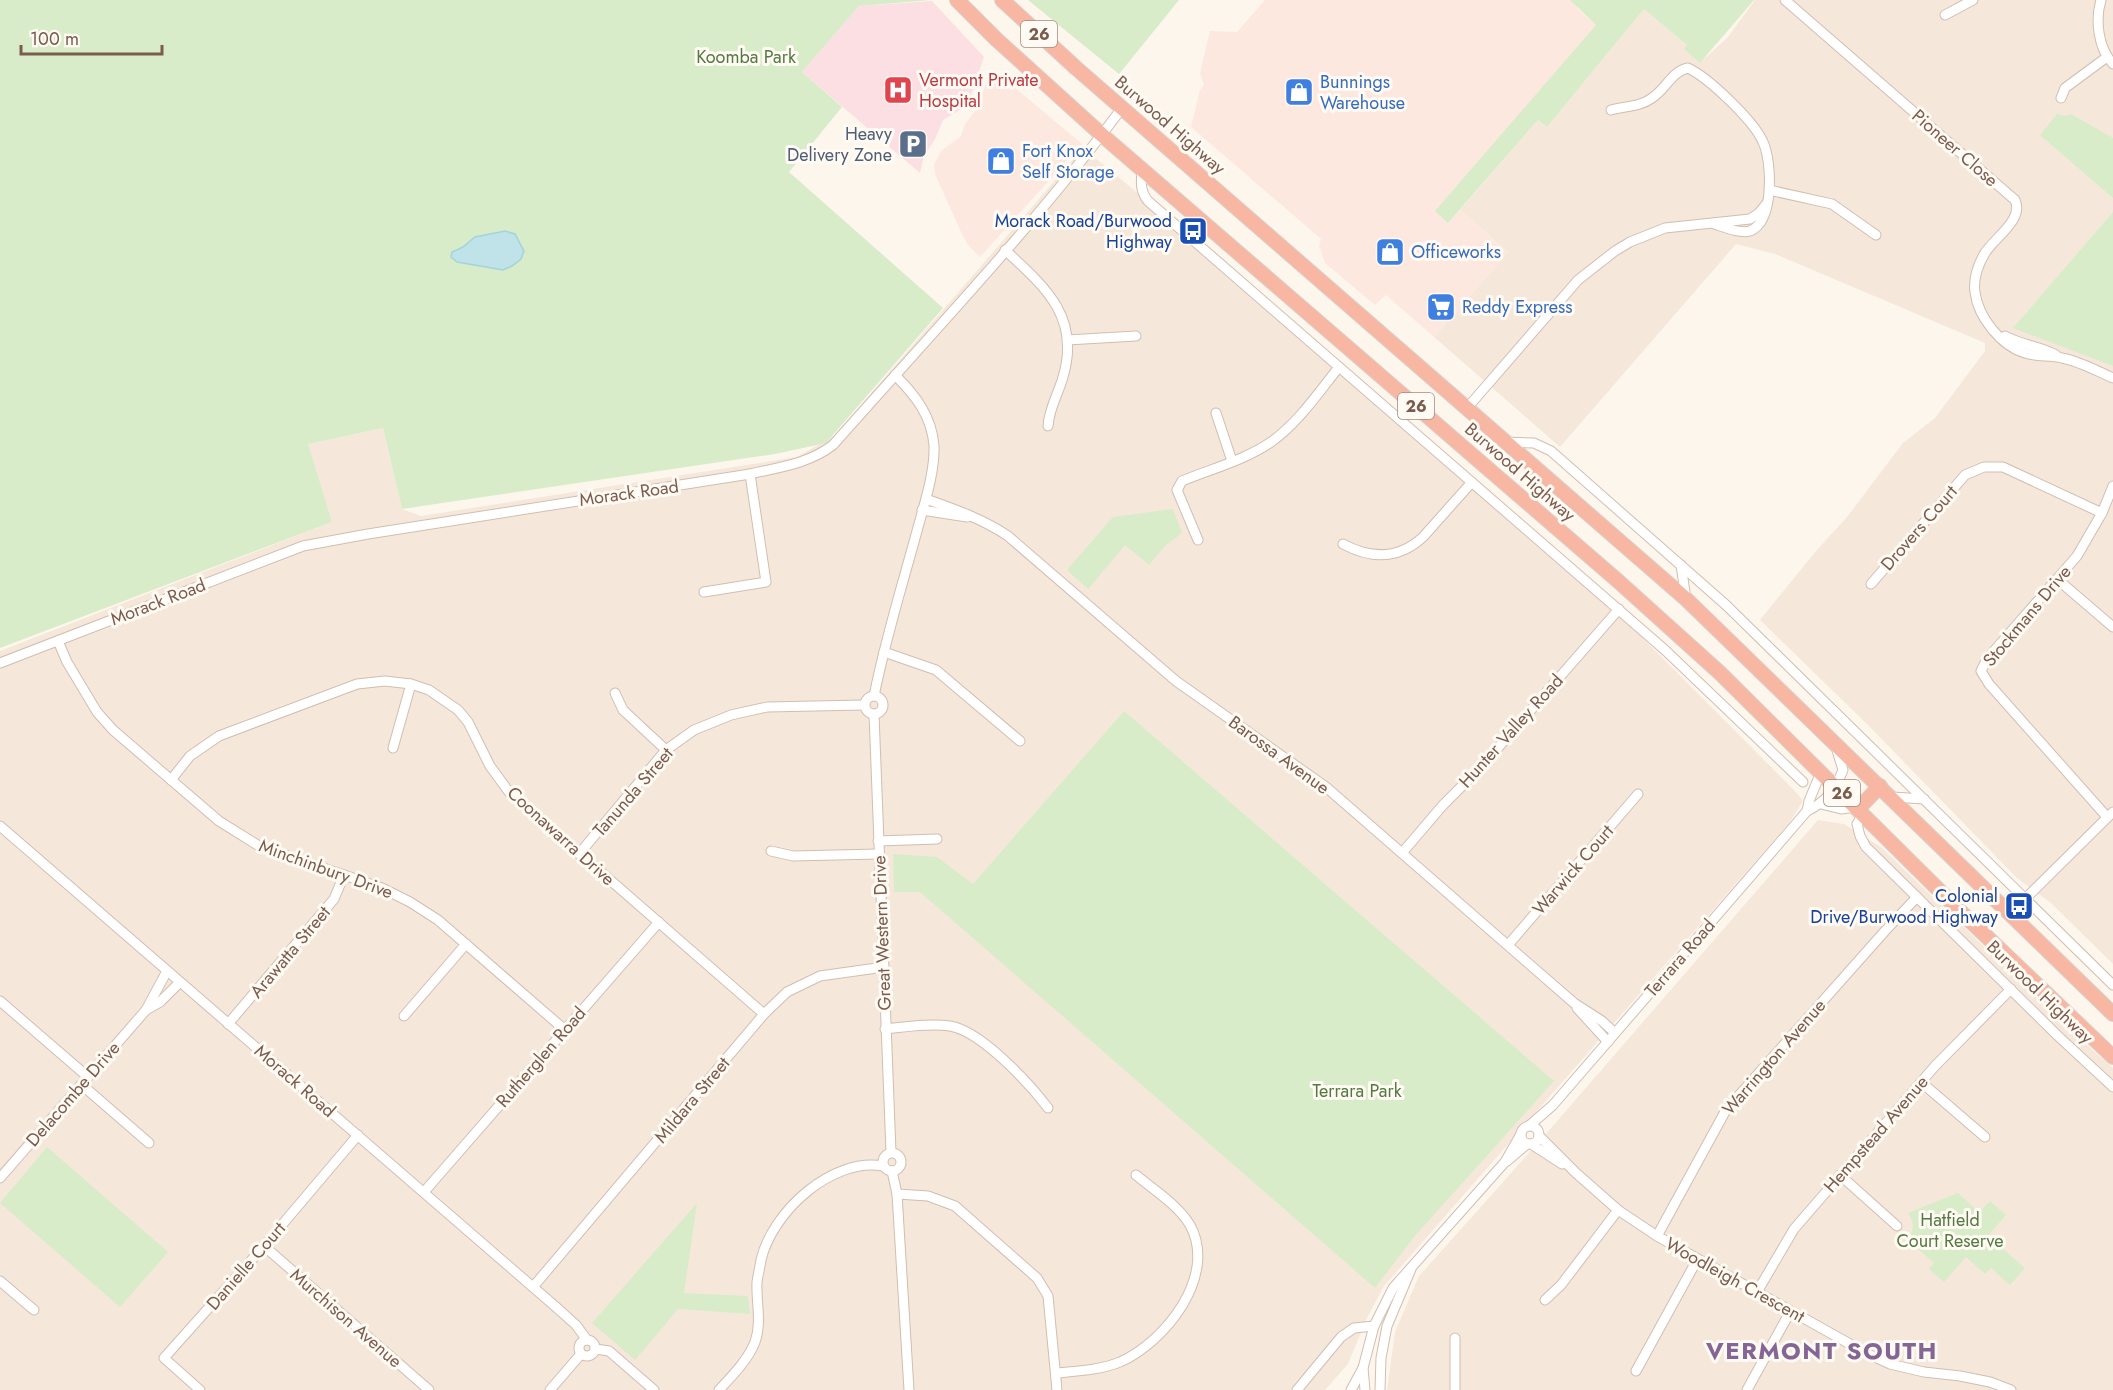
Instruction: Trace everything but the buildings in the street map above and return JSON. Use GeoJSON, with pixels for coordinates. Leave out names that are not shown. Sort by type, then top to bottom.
{"type":"FeatureCollection","features":[{"type":"Feature","properties":{"kind":"highway","name":"Burwood Highway"},"geometry":{"type":"LineString","coordinates":[[957,0],[996,39],[1142,171],[1565,535],[1720,673],[2054,1002],[2113,1057]]}},
{"type":"Feature","properties":{"kind":"highway","name":"Burwood Highway"},"geometry":{"type":"LineString","coordinates":[[1002,0],[1122,108],[1686,599],[2113,1014]]}},
{"type":"Feature","properties":{"kind":"highway"},"geometry":{"type":"LineString","coordinates":[[1859,810],[1880,786]]}},
{"type":"Feature","properties":{"kind":"street","name":"Pioneer Close"},"geometry":{"type":"LineString","coordinates":[[1785,0],[2015,200],[2017,208],[2015,216],[1984,253],[1976,273],[1974,290],[1987,323],[2018,351],[2062,358],[2113,378]]}},
{"type":"Feature","properties":{"kind":"street"},"geometry":{"type":"LineString","coordinates":[[1945,15],[1973,0]]}},
{"type":"Feature","properties":{"kind":"street"},"geometry":{"type":"LineString","coordinates":[[2061,98],[2065,88],[2110,61],[2098,25],[2101,0]]}},
{"type":"Feature","properties":{"kind":"street"},"geometry":{"type":"LineString","coordinates":[[1468,407],[1578,280],[1615,251],[1665,228],[1706,222],[1745,232],[1751,230],[1762,218],[1769,190],[1769,166],[1764,143],[1758,132],[1739,111],[1695,72],[1688,68],[1679,71],[1652,99],[1634,106],[1611,110]]}},
{"type":"Feature","properties":{"kind":"street"},"geometry":{"type":"LineString","coordinates":[[1625,95],[1625,106]]}},
{"type":"Feature","properties":{"kind":"street","name":"Morack Road"},"geometry":{"type":"LineString","coordinates":[[0,663],[303,546],[750,474],[805,462],[820,455],[833,444],[1005,250],[1122,108]]}},
{"type":"Feature","properties":{"kind":"street"},"geometry":{"type":"LineString","coordinates":[[1142,171],[1143,195],[1148,201],[1680,663],[1803,782]]}},
{"type":"Feature","properties":{"kind":"street"},"geometry":{"type":"LineString","coordinates":[[1769,190],[1832,204],[1876,235]]}},
{"type":"Feature","properties":{"kind":"street"},"geometry":{"type":"LineString","coordinates":[[1005,250],[1037,279],[1051,296],[1060,313],[1067,340],[1066,364],[1050,410],[1048,426]]}},
{"type":"Feature","properties":{"kind":"street"},"geometry":{"type":"LineString","coordinates":[[1067,340],[1136,336]]}},
{"type":"Feature","properties":{"kind":"street"},"geometry":{"type":"LineString","coordinates":[[1198,540],[1177,490],[1178,485],[1182,481],[1259,449],[1285,430],[1339,367]]}},
{"type":"Feature","properties":{"kind":"street"},"geometry":{"type":"LineString","coordinates":[[874,696],[926,499],[934,446],[930,425],[914,394],[895,375]]}},
{"type":"Feature","properties":{"kind":"street"},"geometry":{"type":"LineString","coordinates":[[1216,413],[1232,461]]}},
{"type":"Feature","properties":{"kind":"street","name":"Burwood Highway"},"geometry":{"type":"LineString","coordinates":[[1506,442],[1534,443],[1551,451],[1726,604],[2113,985]]}},
{"type":"Feature","properties":{"kind":"street","name":"Drovers Court"},"geometry":{"type":"LineString","coordinates":[[1871,584],[1965,475],[1984,467],[2003,467],[2102,513]]}},
{"type":"Feature","properties":{"kind":"street"},"geometry":{"type":"LineString","coordinates":[[704,591],[766,582],[750,474]]}},
{"type":"Feature","properties":{"kind":"street"},"geometry":{"type":"LineString","coordinates":[[1343,544],[1364,554],[1376,556],[1390,556],[1402,552],[1414,546],[1423,537],[1472,482]]}},
{"type":"Feature","properties":{"kind":"street","name":"Stockmans Drive"},"geometry":{"type":"LineString","coordinates":[[2110,814],[1989,684],[1981,671],[1987,659],[2077,556],[2102,513],[2113,486]]}},
{"type":"Feature","properties":{"kind":"street","name":"Barossa Avenue"},"geometry":{"type":"LineString","coordinates":[[926,499],[976,518],[1008,536],[1176,681],[1326,787],[1574,1003],[1602,1021],[1615,1033]]}},
{"type":"Feature","properties":{"kind":"street","name":"Barossa Avenue"},"geometry":{"type":"LineString","coordinates":[[922,510],[976,518]]}},
{"type":"Feature","properties":{"kind":"street"},"geometry":{"type":"LineString","coordinates":[[1551,551],[1565,535]]}},
{"type":"Feature","properties":{"kind":"street"},"geometry":{"type":"LineString","coordinates":[[1681,565],[1686,599]]}},
{"type":"Feature","properties":{"kind":"street"},"geometry":{"type":"LineString","coordinates":[[2057,579],[2113,627]]}},
{"type":"Feature","properties":{"kind":"street","name":"Hunter Valley Road"},"geometry":{"type":"LineString","coordinates":[[1402,853],[1443,805],[1483,765],[1619,609]]}},
{"type":"Feature","properties":{"kind":"street","name":"Minchinbury Drive"},"geometry":{"type":"LineString","coordinates":[[58,641],[67,662],[97,712],[113,730],[219,821],[259,846],[382,888],[410,902],[438,920],[565,1030]]}},
{"type":"Feature","properties":{"kind":"street"},"geometry":{"type":"LineString","coordinates":[[884,652],[936,669],[1020,741]]}},
{"type":"Feature","properties":{"kind":"street","name":"Coonawarra Drive"},"geometry":{"type":"LineString","coordinates":[[171,780],[190,756],[219,736],[357,684],[385,681],[411,684],[429,690],[458,710],[468,722],[490,766],[509,792],[764,1014]]}},
{"type":"Feature","properties":{"kind":"street"},"geometry":{"type":"LineString","coordinates":[[393,748],[411,684]]}},
{"type":"Feature","properties":{"kind":"street"},"geometry":{"type":"LineString","coordinates":[[615,693],[623,710],[666,750]]}},
{"type":"Feature","properties":{"kind":"street"},"geometry":{"type":"LineString","coordinates":[[874,696],[881,699],[883,705],[880,712],[874,714],[867,711],[864,705],[868,698],[874,696]]}},
{"type":"Feature","properties":{"kind":"street","name":"Tanunda Street"},"geometry":{"type":"LineString","coordinates":[[579,854],[666,750],[694,730],[731,715],[767,707],[864,705]]}},
{"type":"Feature","properties":{"kind":"street","name":"Great Western Drive"},"geometry":{"type":"LineString","coordinates":[[874,714],[891,1152]]}},
{"type":"Feature","properties":{"kind":"street","name":"Terrara Road"},"geometry":{"type":"LineString","coordinates":[[1529,1126],[1553,1105],[1808,811],[1821,804],[1835,786],[1843,770],[1835,742]]}},
{"type":"Feature","properties":{"kind":"street"},"geometry":{"type":"LineString","coordinates":[[1784,764],[1810,761]]}},
{"type":"Feature","properties":{"kind":"street","name":"Terrara Road"},"geometry":{"type":"LineString","coordinates":[[1808,811],[1809,801],[1821,772]]}},
{"type":"Feature","properties":{"kind":"street","name":"Warwick Court"},"geometry":{"type":"LineString","coordinates":[[1508,945],[1638,794]]}},
{"type":"Feature","properties":{"kind":"street"},"geometry":{"type":"LineString","coordinates":[[1892,797],[1924,799]]}},
{"type":"Feature","properties":{"kind":"street"},"geometry":{"type":"LineString","coordinates":[[1821,804],[1841,809],[1859,810]]}},
{"type":"Feature","properties":{"kind":"street","name":"Burwood Highway"},"geometry":{"type":"LineString","coordinates":[[1859,810],[1857,824],[1862,842],[2058,1036],[2113,1087]]}},
{"type":"Feature","properties":{"kind":"street"},"geometry":{"type":"LineString","coordinates":[[2025,898],[2110,814]]}},
{"type":"Feature","properties":{"kind":"street","name":"Morack Road"},"geometry":{"type":"LineString","coordinates":[[0,826],[533,1287],[576,1325],[587,1340]]}},
{"type":"Feature","properties":{"kind":"street"},"geometry":{"type":"LineString","coordinates":[[878,841],[937,839]]}},
{"type":"Feature","properties":{"kind":"street"},"geometry":{"type":"LineString","coordinates":[[771,851],[793,856],[878,854]]}},
{"type":"Feature","properties":{"kind":"street","name":"Arawatta Street"},"geometry":{"type":"LineString","coordinates":[[228,1024],[334,899],[344,875]]}},
{"type":"Feature","properties":{"kind":"street","name":"Warrington Avenue"},"geometry":{"type":"LineString","coordinates":[[1657,1236],[1726,1110],[1917,897]]}},
{"type":"Feature","properties":{"kind":"street","name":"Rutherglen Road"},"geometry":{"type":"LineString","coordinates":[[424,1192],[659,922]]}},
{"type":"Feature","properties":{"kind":"street"},"geometry":{"type":"LineString","coordinates":[[404,1016],[466,944]]}},
{"type":"Feature","properties":{"kind":"street","name":"Mildara Street"},"geometry":{"type":"LineString","coordinates":[[533,1287],[764,1014],[787,992],[820,976],[884,967]]}},
{"type":"Feature","properties":{"kind":"street","name":"Delacombe Drive"},"geometry":{"type":"LineString","coordinates":[[0,1178],[146,1010],[167,971]]}},
{"type":"Feature","properties":{"kind":"street","name":"Delacombe Drive"},"geometry":{"type":"LineString","coordinates":[[146,1010],[159,1002],[180,982]]}},
{"type":"Feature","properties":{"kind":"street","name":"Hempstead Avenue"},"geometry":{"type":"LineString","coordinates":[[1757,1292],[1794,1229],[1921,1082],[2011,989]]}},
{"type":"Feature","properties":{"kind":"street"},"geometry":{"type":"LineString","coordinates":[[0,1001],[149,1143]]}},
{"type":"Feature","properties":{"kind":"street","name":"Barossa Avenue"},"geometry":{"type":"LineString","coordinates":[[1574,1003],[1608,1042]]}},
{"type":"Feature","properties":{"kind":"street"},"geometry":{"type":"LineString","coordinates":[[885,1029],[940,1025],[951,1026],[969,1033],[1023,1078],[1048,1108]]}},
{"type":"Feature","properties":{"kind":"street"},"geometry":{"type":"LineString","coordinates":[[1921,1082],[1985,1137]]}},
{"type":"Feature","properties":{"kind":"street","name":"Terrara Road"},"geometry":{"type":"LineString","coordinates":[[1539,1134],[1553,1105]]}},
{"type":"Feature","properties":{"kind":"street"},"geometry":{"type":"LineString","coordinates":[[1351,1390],[1363,1368],[1374,1326],[1393,1288],[1505,1162],[1523,1130],[1529,1126],[1535,1128],[1539,1134],[1537,1140],[1505,1162]]}},
{"type":"Feature","properties":{"kind":"street"},"geometry":{"type":"LineString","coordinates":[[1521,1134],[1522,1139],[1529,1144]]}},
{"type":"Feature","properties":{"kind":"street","name":"Woodleigh Crescent"},"geometry":{"type":"LineString","coordinates":[[1539,1134],[1576,1173],[1618,1210],[1697,1260],[1866,1353],[1890,1364],[1989,1382],[2011,1390]]}},
{"type":"Feature","properties":{"kind":"street","name":"Danielle Court"},"geometry":{"type":"LineString","coordinates":[[200,1390],[164,1358],[358,1136]]}},
{"type":"Feature","properties":{"kind":"street","name":"Woodleigh Crescent"},"geometry":{"type":"LineString","coordinates":[[1529,1144],[1576,1173]]}},
{"type":"Feature","properties":{"kind":"street"},"geometry":{"type":"LineString","coordinates":[[719,1390],[744,1362],[755,1342],[759,1313],[757,1284],[762,1257],[771,1234],[787,1210],[799,1198],[831,1175],[855,1167],[875,1164],[892,1171],[899,1168],[901,1161],[898,1155],[891,1152],[884,1157],[883,1166]]}},
{"type":"Feature","properties":{"kind":"street"},"geometry":{"type":"LineString","coordinates":[[892,1171],[897,1194],[909,1390]]}},
{"type":"Feature","properties":{"kind":"street"},"geometry":{"type":"LineString","coordinates":[[1057,1373],[1098,1369],[1133,1355],[1155,1337],[1181,1308],[1194,1283],[1198,1255],[1191,1227],[1182,1215],[1136,1175]]}},
{"type":"Feature","properties":{"kind":"street"},"geometry":{"type":"LineString","coordinates":[[1840,1175],[1897,1226]]}},
{"type":"Feature","properties":{"kind":"street"},"geometry":{"type":"LineString","coordinates":[[897,1194],[928,1196],[955,1206],[1037,1278],[1048,1296],[1057,1390]]}},
{"type":"Feature","properties":{"kind":"street"},"geometry":{"type":"LineString","coordinates":[[1545,1300],[1561,1286],[1618,1210]]}},
{"type":"Feature","properties":{"kind":"street","name":"Murchison Avenue"},"geometry":{"type":"LineString","coordinates":[[264,1246],[429,1390]]}},
{"type":"Feature","properties":{"kind":"street"},"geometry":{"type":"LineString","coordinates":[[1636,1371],[1697,1260]]}},
{"type":"Feature","properties":{"kind":"street"},"geometry":{"type":"LineString","coordinates":[[1380,1390],[1381,1358],[1387,1326],[1412,1268]]}},
{"type":"Feature","properties":{"kind":"street"},"geometry":{"type":"LineString","coordinates":[[0,1281],[34,1310]]}},
{"type":"Feature","properties":{"kind":"street"},"geometry":{"type":"LineString","coordinates":[[1747,1390],[1790,1311]]}},
{"type":"Feature","properties":{"kind":"street"},"geometry":{"type":"LineString","coordinates":[[1297,1390],[1341,1337],[1353,1328],[1374,1326]]}},
{"type":"Feature","properties":{"kind":"street"},"geometry":{"type":"LineString","coordinates":[[1455,1338],[1455,1390]]}},
{"type":"Feature","properties":{"kind":"street"},"geometry":{"type":"LineString","coordinates":[[587,1340],[594,1343],[596,1349],[594,1354],[589,1356],[581,1354],[580,1344],[587,1340]]}},
{"type":"Feature","properties":{"kind":"street"},"geometry":{"type":"LineString","coordinates":[[596,1349],[609,1351],[654,1390]]}},
{"type":"Feature","properties":{"kind":"street"},"geometry":{"type":"LineString","coordinates":[[550,1390],[581,1354]]}},
{"type":"Feature","properties":{"kind":"street"},"geometry":{"type":"LineString","coordinates":[[1363,1368],[1365,1390]]}},
{"type":"Feature","properties":{"kind":"shaded area"},"geometry":{"type":"Polygon","coordinates":[[[1265,0],[1571,0],[1596,25],[1448,222],[1460,210],[1508,252],[1434,337],[1386,295],[1375,305],[1325,263],[1319,246],[1321,239],[1191,127],[1200,90],[1204,85],[1200,73],[1210,31],[1237,32],[1265,0]]]}},
{"type":"Feature","properties":{"kind":"shaded area"},"geometry":{"type":"Polygon","coordinates":[[[1755,0],[2113,0],[2113,964],[2051,903],[2017,878],[1868,725],[1760,620],[1847,517],[1903,443],[1935,418],[1985,351],[1985,343],[1775,254],[1736,244],[1560,447],[1434,337],[1508,252],[1460,210],[1538,120],[1547,127],[1644,9],[1704,59],[1728,37],[1755,0]]]}},
{"type":"Feature","properties":{"kind":"shaded area","name":"Vermont Private Hospital"},"geometry":{"type":"Polygon","coordinates":[[[932,1],[984,57],[970,98],[965,107],[943,120],[924,156],[920,173],[802,72],[859,6],[932,1]]]}},
{"type":"Feature","properties":{"kind":"shaded area","name":"Fort Knox Self Storage"},"geometry":{"type":"Polygon","coordinates":[[[993,73],[1000,75],[1082,144],[980,257],[968,245],[961,232],[935,174],[934,165],[941,151],[961,136],[965,124],[976,110],[989,76],[993,73]]]}},
{"type":"Feature","properties":{"kind":"shaded area"},"geometry":{"type":"Polygon","coordinates":[[[1083,148],[1231,270],[1538,533],[1803,801],[1789,823],[1384,1286],[1367,1318],[1348,1364],[1325,1390],[0,1390],[0,651],[332,522],[307,444],[383,428],[402,509],[421,516],[797,457],[835,435],[1083,148]]]}},
{"type":"Feature","properties":{"kind":"shaded area"},"geometry":{"type":"Polygon","coordinates":[[[1818,820],[1844,824],[1881,847],[2071,1031],[2113,1068],[2113,1390],[1387,1390],[1395,1332],[1419,1276],[1552,1127],[1818,820]]]}},
{"type":"Feature","properties":{"kind":"green space","name":"Koomba Park"},"geometry":{"type":"Polygon","coordinates":[[[0,0],[931,0],[859,6],[802,72],[842,107],[789,172],[943,308],[826,443],[775,454],[402,509],[383,428],[308,444],[332,522],[0,648],[0,0]]]}},
{"type":"Feature","properties":{"kind":"green space"},"geometry":{"type":"Polygon","coordinates":[[[1028,0],[1179,0],[1119,74],[1028,0]]]}},
{"type":"Feature","properties":{"kind":"green space"},"geometry":{"type":"Polygon","coordinates":[[[1570,0],[1754,0],[1700,63],[1684,49],[1687,45],[1644,9],[1547,127],[1538,120],[1448,223],[1435,211],[1596,25],[1570,0]]]}},
{"type":"Feature","properties":{"kind":"green space"},"geometry":{"type":"Polygon","coordinates":[[[2057,114],[2066,116],[2071,114],[2113,138],[2113,198],[2040,135],[2057,114]]]}},
{"type":"Feature","properties":{"kind":"green space"},"geometry":{"type":"Polygon","coordinates":[[[2113,212],[2113,366],[2013,328],[2113,212]]]}},
{"type":"Feature","properties":{"kind":"green space"},"geometry":{"type":"Polygon","coordinates":[[[1173,509],[1182,533],[1166,545],[1149,565],[1125,545],[1088,589],[1067,570],[1113,517],[1173,509]]]}},
{"type":"Feature","properties":{"kind":"green space","name":"Terrara Park"},"geometry":{"type":"Polygon","coordinates":[[[1124,711],[1554,1081],[1414,1237],[1375,1288],[920,892],[894,892],[893,854],[937,857],[973,884],[1124,711]]]}},
{"type":"Feature","properties":{"kind":"green space"},"geometry":{"type":"Polygon","coordinates":[[[47,1147],[168,1252],[120,1307],[0,1203],[47,1147]]]}},
{"type":"Feature","properties":{"kind":"green space","name":"Hatfield Court Reserve"},"geometry":{"type":"Polygon","coordinates":[[[1958,1193],[1979,1212],[1990,1201],[2006,1215],[1988,1236],[2025,1268],[2010,1285],[1991,1268],[1985,1274],[1966,1257],[1944,1282],[1929,1269],[1934,1263],[1908,1240],[1913,1226],[1908,1213],[1958,1193]]]}},
{"type":"Feature","properties":{"kind":"green space"},"geometry":{"type":"Polygon","coordinates":[[[697,1203],[684,1293],[748,1296],[750,1314],[678,1309],[635,1360],[592,1323],[697,1203]]]}},
{"type":"Feature","properties":{"kind":"water"},"geometry":{"type":"Polygon","coordinates":[[[505,231],[515,234],[524,251],[521,259],[512,266],[503,270],[457,262],[451,257],[452,252],[463,247],[475,237],[505,231]]]}},
{"type":"Feature","properties":{"kind":"place","name":"Vermont Private Hospital"},"geometry":{"type":"Point","coordinates":[898,90]}},
{"type":"Feature","properties":{"kind":"place","name":"Bunnings Warehouse"},"geometry":{"type":"Point","coordinates":[1299,92]}},
{"type":"Feature","properties":{"kind":"place","name":"Heavy Delivery Zone"},"geometry":{"type":"Point","coordinates":[913,144]}},
{"type":"Feature","properties":{"kind":"place","name":"Fort Knox Self Storage"},"geometry":{"type":"Point","coordinates":[1001,161]}},
{"type":"Feature","properties":{"kind":"place","name":"Morack Road/Burwood Highway"},"geometry":{"type":"Point","coordinates":[1193,231]}},
{"type":"Feature","properties":{"kind":"place","name":"Officeworks"},"geometry":{"type":"Point","coordinates":[1390,252]}},
{"type":"Feature","properties":{"kind":"place","name":"Reddy Express"},"geometry":{"type":"Point","coordinates":[1441,307]}},
{"type":"Feature","properties":{"kind":"place","name":"Colonial Drive/Burwood Highway"},"geometry":{"type":"Point","coordinates":[2019,906]}},
{"type":"Feature","properties":{"kind":"district","name":"VERMONT SOUTH"},"geometry":{"type":"Point","coordinates":[1822,1351]}}]}
